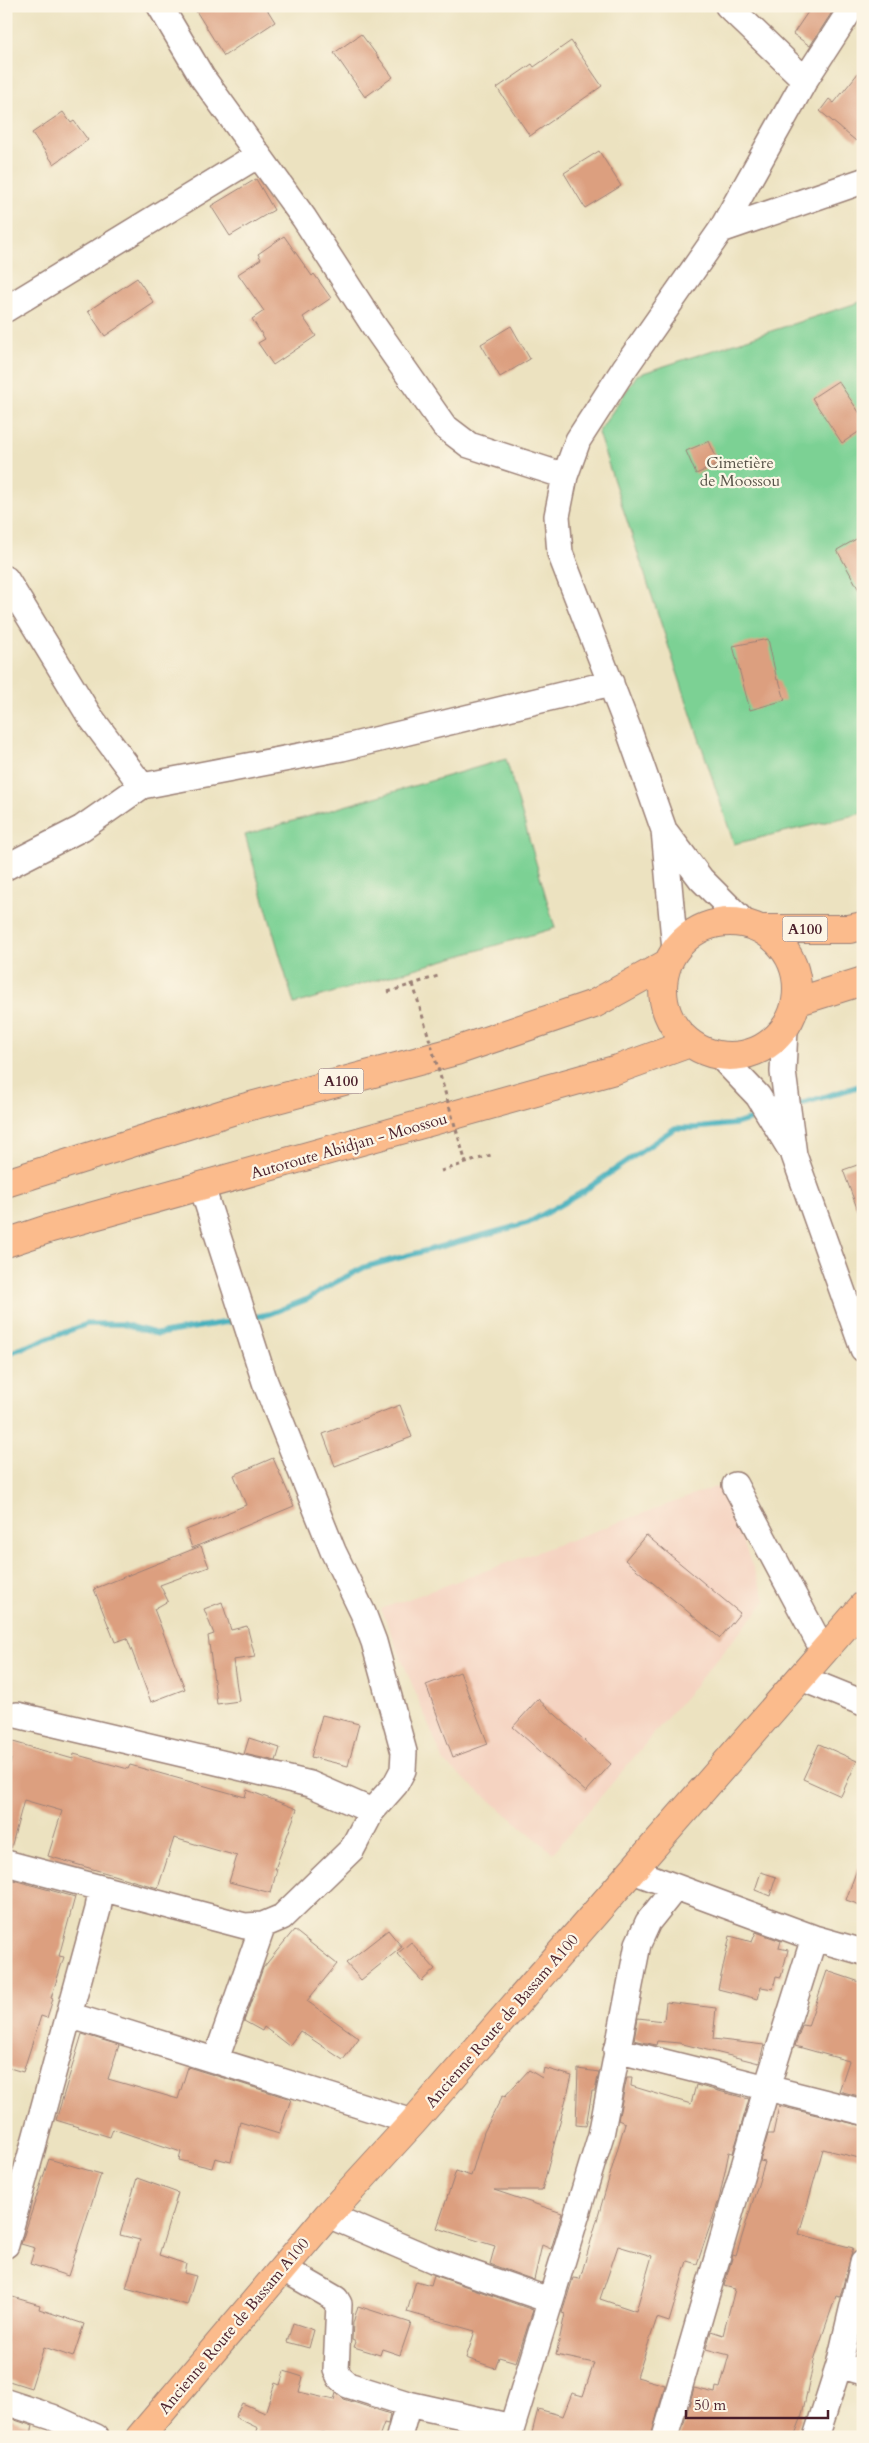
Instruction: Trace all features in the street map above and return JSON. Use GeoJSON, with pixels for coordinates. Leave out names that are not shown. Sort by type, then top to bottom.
{"type":"FeatureCollection","features":[{"type":"Feature","properties":{"kind":"main road"},"geometry":{"type":"LineString","coordinates":[[726,922],[753,926],[778,942],[790,959],[797,980],[796,1002],[785,1028],[772,1041],[756,1051],[737,1056],[719,1055],[704,1051],[690,1043],[674,1027],[665,1006],[663,984],[672,956],[689,936],[707,926],[726,922]]}},
{"type":"Feature","properties":{"kind":"main road","name":"A100"},"geometry":{"type":"LineString","coordinates":[[753,926],[849,929],[863,926]]}},
{"type":"Feature","properties":{"kind":"main road","name":"A100"},"geometry":{"type":"LineString","coordinates":[[6,1183],[232,1111],[456,1051],[594,1004],[672,956]]}},
{"type":"Feature","properties":{"kind":"main road"},"geometry":{"type":"LineString","coordinates":[[796,1002],[863,980]]}},
{"type":"Feature","properties":{"kind":"main road","name":"Autoroute Abidjan - Moossou"},"geometry":{"type":"LineString","coordinates":[[6,1243],[51,1228],[202,1187],[618,1068],[690,1043]]}},
{"type":"Feature","properties":{"kind":"main road","name":"Ancienne Route de Bassam A100"},"geometry":{"type":"LineString","coordinates":[[140,2437],[328,2215],[413,2122],[633,1871],[716,1772],[863,1606]]}},
{"type":"Feature","properties":{"kind":"street"},"geometry":{"type":"LineString","coordinates":[[160,6],[202,77],[304,218],[374,326],[444,426],[469,445],[565,476]]}},
{"type":"Feature","properties":{"kind":"street"},"geometry":{"type":"LineString","coordinates":[[728,6],[805,80]]}},
{"type":"Feature","properties":{"kind":"street"},"geometry":{"type":"LineString","coordinates":[[672,956],[664,830],[611,682],[560,553],[557,516],[565,476],[578,440],[721,230],[805,80],[853,6]]}},
{"type":"Feature","properties":{"kind":"street"},"geometry":{"type":"LineString","coordinates":[[6,310],[258,155]]}},
{"type":"Feature","properties":{"kind":"street"},"geometry":{"type":"LineString","coordinates":[[721,230],[863,181]]}},
{"type":"Feature","properties":{"kind":"street"},"geometry":{"type":"LineString","coordinates":[[6,580],[89,715],[142,786]]}},
{"type":"Feature","properties":{"kind":"street"},"geometry":{"type":"LineString","coordinates":[[6,867],[82,828],[142,786],[342,748],[611,682]]}},
{"type":"Feature","properties":{"kind":"street"},"geometry":{"type":"LineString","coordinates":[[664,830],[700,879],[753,926]]}},
{"type":"Feature","properties":{"kind":"street"},"geometry":{"type":"LineString","coordinates":[[785,1028],[784,1072],[794,1155]]}},
{"type":"Feature","properties":{"kind":"street"},"geometry":{"type":"LineString","coordinates":[[719,1055],[758,1096],[794,1155],[863,1349]]}},
{"type":"Feature","properties":{"kind":"street"},"geometry":{"type":"LineString","coordinates":[[6,1864],[245,1926],[263,1925],[282,1917],[352,1849],[372,1811],[395,1785],[403,1770],[404,1752],[382,1667],[363,1613],[329,1542],[268,1390],[202,1187]]}},
{"type":"Feature","properties":{"kind":"street"},"geometry":{"type":"LineString","coordinates":[[735,1485],[824,1652]]}},
{"type":"Feature","properties":{"kind":"street"},"geometry":{"type":"LineString","coordinates":[[801,1678],[863,1703]]}},
{"type":"Feature","properties":{"kind":"street"},"geometry":{"type":"LineString","coordinates":[[17,1715],[310,1784],[372,1811]]}},
{"type":"Feature","properties":{"kind":"street"},"geometry":{"type":"LineString","coordinates":[[633,1871],[814,1938],[863,1952]]}},
{"type":"Feature","properties":{"kind":"street"},"geometry":{"type":"LineString","coordinates":[[284,2269],[336,2299],[339,2304],[336,2370],[340,2378],[348,2385],[408,2404],[511,2432],[549,2300],[601,2135],[638,1944],[648,1922],[676,1887]]}},
{"type":"Feature","properties":{"kind":"street"},"geometry":{"type":"LineString","coordinates":[[6,2245],[98,1908],[101,1888]]}},
{"type":"Feature","properties":{"kind":"street"},"geometry":{"type":"LineString","coordinates":[[216,2059],[263,1925]]}},
{"type":"Feature","properties":{"kind":"street"},"geometry":{"type":"LineString","coordinates":[[665,2437],[767,2087],[814,1938]]}},
{"type":"Feature","properties":{"kind":"street"},"geometry":{"type":"LineString","coordinates":[[69,2015],[216,2059],[413,2122]]}},
{"type":"Feature","properties":{"kind":"street"},"geometry":{"type":"LineString","coordinates":[[616,2050],[863,2112]]}},
{"type":"Feature","properties":{"kind":"street"},"geometry":{"type":"LineString","coordinates":[[328,2215],[434,2260],[549,2300]]}},
{"type":"Feature","properties":{"kind":"street"},"geometry":{"type":"LineString","coordinates":[[816,2437],[839,2365],[863,2263]]}},
{"type":"Feature","properties":{"kind":"street"},"geometry":{"type":"LineString","coordinates":[[839,2365],[863,2372]]}},
{"type":"Feature","properties":{"kind":"street"},"geometry":{"type":"LineString","coordinates":[[6,2402],[52,2417],[96,2437]]}},
{"type":"Feature","properties":{"kind":"street"},"geometry":{"type":"LineString","coordinates":[[399,2437],[408,2404]]}},
{"type":"Feature","properties":{"kind":"path"},"geometry":{"type":"LineString","coordinates":[[388,992],[441,975]]}},
{"type":"Feature","properties":{"kind":"path"},"geometry":{"type":"LineString","coordinates":[[413,984],[466,1163]]}},
{"type":"Feature","properties":{"kind":"path"},"geometry":{"type":"LineString","coordinates":[[441,1171],[494,1154]]}},
{"type":"Feature","properties":{"kind":"shaded area"},"geometry":{"type":"Polygon","coordinates":[[[721,1485],[766,1601],[553,1853],[444,1762],[381,1609],[721,1485]]]}},
{"type":"Feature","properties":{"kind":"green space","name":"Cimetière de Moossou"},"geometry":{"type":"Polygon","coordinates":[[[863,301],[863,813],[734,844],[598,433],[637,375],[863,301]]]}},
{"type":"Feature","properties":{"kind":"green space"},"geometry":{"type":"Polygon","coordinates":[[[506,759],[555,928],[294,1004],[245,835],[506,759]]]}},
{"type":"Feature","properties":{"kind":"building"},"geometry":{"type":"Polygon","coordinates":[[[193,6],[265,6],[275,22],[224,56],[193,6]]]}},
{"type":"Feature","properties":{"kind":"building"},"geometry":{"type":"Polygon","coordinates":[[[812,6],[836,6],[810,46],[793,34],[812,6]]]}},
{"type":"Feature","properties":{"kind":"building"},"geometry":{"type":"Polygon","coordinates":[[[361,34],[393,77],[365,97],[334,53],[361,34]]]}},
{"type":"Feature","properties":{"kind":"building"},"geometry":{"type":"Polygon","coordinates":[[[571,41],[602,86],[530,136],[497,88],[532,64],[534,67],[571,41]]]}},
{"type":"Feature","properties":{"kind":"building"},"geometry":{"type":"Polygon","coordinates":[[[863,67],[863,133],[856,141],[820,111],[829,99],[834,103],[863,67]]]}},
{"type":"Feature","properties":{"kind":"building"},"geometry":{"type":"Polygon","coordinates":[[[63,112],[71,123],[74,121],[88,140],[54,164],[32,133],[63,112]]]}},
{"type":"Feature","properties":{"kind":"building"},"geometry":{"type":"Polygon","coordinates":[[[599,151],[621,186],[585,208],[564,173],[599,151]]]}},
{"type":"Feature","properties":{"kind":"building"},"geometry":{"type":"Polygon","coordinates":[[[256,179],[274,210],[230,236],[211,206],[256,179]]]}},
{"type":"Feature","properties":{"kind":"building"},"geometry":{"type":"Polygon","coordinates":[[[284,236],[312,276],[314,274],[331,298],[303,317],[316,336],[273,365],[258,343],[265,339],[252,319],[264,311],[238,274],[261,259],[258,254],[284,236]]]}},
{"type":"Feature","properties":{"kind":"building"},"geometry":{"type":"Polygon","coordinates":[[[137,278],[154,303],[105,336],[88,311],[137,278]]]}},
{"type":"Feature","properties":{"kind":"building"},"geometry":{"type":"Polygon","coordinates":[[[511,326],[530,359],[500,377],[481,344],[511,326]]]}},
{"type":"Feature","properties":{"kind":"building"},"geometry":{"type":"Polygon","coordinates":[[[838,381],[863,418],[863,429],[842,443],[812,398],[838,381]]]}},
{"type":"Feature","properties":{"kind":"building"},"geometry":{"type":"Polygon","coordinates":[[[709,441],[719,464],[696,474],[686,451],[709,441]]]}},
{"type":"Feature","properties":{"kind":"building"},"geometry":{"type":"Polygon","coordinates":[[[858,538],[863,547],[863,597],[837,550],[858,538]]]}},
{"type":"Feature","properties":{"kind":"building"},"geometry":{"type":"Polygon","coordinates":[[[768,639],[777,680],[779,680],[785,700],[750,710],[733,646],[768,639]]]}},
{"type":"Feature","properties":{"kind":"building"},"geometry":{"type":"Polygon","coordinates":[[[863,1163],[863,1219],[861,1219],[843,1170],[863,1163]]]}},
{"type":"Feature","properties":{"kind":"building"},"geometry":{"type":"Polygon","coordinates":[[[400,1405],[412,1437],[335,1466],[323,1434],[400,1405]]]}},
{"type":"Feature","properties":{"kind":"building"},"geometry":{"type":"Polygon","coordinates":[[[273,1458],[294,1506],[192,1548],[186,1530],[246,1505],[234,1475],[273,1458]]]}},
{"type":"Feature","properties":{"kind":"building"},"geometry":{"type":"Polygon","coordinates":[[[646,1535],[740,1613],[720,1638],[625,1560],[646,1535]]]}},
{"type":"Feature","properties":{"kind":"building"},"geometry":{"type":"Polygon","coordinates":[[[201,1546],[209,1567],[160,1585],[168,1601],[154,1609],[185,1689],[151,1702],[127,1638],[115,1642],[94,1589],[201,1546]]]}},
{"type":"Feature","properties":{"kind":"building"},"geometry":{"type":"Polygon","coordinates":[[[222,1602],[231,1630],[247,1626],[255,1657],[233,1660],[239,1701],[217,1704],[208,1636],[214,1634],[204,1609],[222,1602]]]}},
{"type":"Feature","properties":{"kind":"building"},"geometry":{"type":"Polygon","coordinates":[[[460,1672],[488,1744],[453,1757],[426,1685],[460,1672]]]}},
{"type":"Feature","properties":{"kind":"building"},"geometry":{"type":"Polygon","coordinates":[[[538,1699],[611,1764],[586,1792],[513,1727],[538,1699]]]}},
{"type":"Feature","properties":{"kind":"building"},"geometry":{"type":"Polygon","coordinates":[[[322,1715],[359,1724],[348,1766],[311,1757],[322,1715]]]}},
{"type":"Feature","properties":{"kind":"building"},"geometry":{"type":"Polygon","coordinates":[[[249,1738],[280,1748],[276,1761],[244,1754],[249,1738]]]}},
{"type":"Feature","properties":{"kind":"building"},"geometry":{"type":"Polygon","coordinates":[[[6,1740],[73,1759],[74,1754],[128,1769],[130,1765],[245,1797],[247,1790],[297,1809],[275,1869],[277,1869],[271,1893],[229,1882],[237,1856],[174,1838],[158,1888],[48,1856],[62,1811],[24,1800],[11,1848],[6,1848],[6,1777],[11,1759],[6,1758],[6,1740]]]}},
{"type":"Feature","properties":{"kind":"building"},"geometry":{"type":"Polygon","coordinates":[[[819,1744],[857,1761],[841,1796],[803,1779],[819,1744]]]}},
{"type":"Feature","properties":{"kind":"building"},"geometry":{"type":"Polygon","coordinates":[[[861,1858],[863,1859],[863,1906],[846,1900],[861,1858]]]}},
{"type":"Feature","properties":{"kind":"building"},"geometry":{"type":"Polygon","coordinates":[[[761,1872],[776,1877],[770,1896],[755,1890],[761,1872]]]}},
{"type":"Feature","properties":{"kind":"building"},"geometry":{"type":"Polygon","coordinates":[[[6,1878],[75,1897],[59,1956],[64,1957],[51,1998],[53,1999],[47,2018],[41,2016],[23,2072],[6,2067],[6,1878]]]}},
{"type":"Feature","properties":{"kind":"building"},"geometry":{"type":"Polygon","coordinates":[[[294,1930],[337,1964],[307,2001],[359,2038],[343,2060],[300,2031],[289,2046],[264,2027],[262,2031],[244,2021],[263,1968],[294,1930]]]}},
{"type":"Feature","properties":{"kind":"building"},"geometry":{"type":"Polygon","coordinates":[[[388,1930],[402,1947],[361,1980],[346,1963],[388,1930]]]}},
{"type":"Feature","properties":{"kind":"building"},"geometry":{"type":"Polygon","coordinates":[[[756,1932],[781,1941],[779,1948],[788,1950],[781,1977],[776,1976],[773,1989],[761,1987],[758,1999],[718,1989],[730,1936],[752,1942],[756,1932]]]}},
{"type":"Feature","properties":{"kind":"building"},"geometry":{"type":"Polygon","coordinates":[[[411,1942],[435,1969],[422,1981],[397,1954],[411,1942]]]}},
{"type":"Feature","properties":{"kind":"building"},"geometry":{"type":"Polygon","coordinates":[[[827,1971],[863,1983],[863,2097],[839,2091],[849,2061],[795,2046],[802,2025],[808,2026],[827,1971]]]}},
{"type":"Feature","properties":{"kind":"building"},"geometry":{"type":"Polygon","coordinates":[[[666,2002],[716,2008],[713,2039],[764,2045],[759,2063],[679,2043],[657,2041],[656,2045],[634,2040],[638,2018],[664,2021],[666,2002]]]}},
{"type":"Feature","properties":{"kind":"building"},"geometry":{"type":"Polygon","coordinates":[[[82,2034],[119,2045],[108,2079],[178,2099],[188,2067],[291,2099],[279,2134],[240,2122],[231,2162],[215,2158],[212,2168],[179,2160],[181,2152],[113,2129],[110,2137],[56,2120],[82,2034]]]}},
{"type":"Feature","properties":{"kind":"building"},"geometry":{"type":"Polygon","coordinates":[[[544,2068],[572,2076],[542,2190],[494,2190],[562,2213],[551,2249],[542,2245],[534,2280],[490,2264],[495,2246],[437,2228],[456,2171],[471,2176],[484,2132],[503,2095],[505,2096],[529,2070],[542,2078],[544,2068]]]}},
{"type":"Feature","properties":{"kind":"building"},"geometry":{"type":"Polygon","coordinates":[[[578,2069],[599,2072],[595,2091],[592,2091],[586,2126],[576,2125],[578,2069]]]}},
{"type":"Feature","properties":{"kind":"building"},"geometry":{"type":"Polygon","coordinates":[[[627,2077],[632,2077],[631,2086],[691,2104],[696,2085],[749,2099],[733,2153],[729,2152],[719,2200],[697,2264],[687,2261],[669,2322],[657,2318],[637,2377],[665,2385],[651,2437],[531,2437],[538,2409],[563,2416],[572,2393],[583,2396],[594,2363],[556,2355],[565,2314],[562,2313],[573,2278],[580,2279],[625,2123],[618,2120],[627,2077]],[[618,2246],[600,2299],[636,2311],[652,2256],[618,2246]]]}},
{"type":"Feature","properties":{"kind":"building"},"geometry":{"type":"Polygon","coordinates":[[[779,2106],[863,2126],[863,2159],[823,2149],[799,2234],[853,2248],[840,2297],[836,2296],[815,2357],[801,2419],[794,2437],[680,2437],[694,2388],[715,2393],[716,2387],[720,2388],[729,2355],[706,2349],[711,2331],[723,2335],[735,2289],[724,2286],[733,2255],[736,2256],[765,2162],[760,2161],[768,2134],[773,2134],[779,2106]]]}},
{"type":"Feature","properties":{"kind":"building"},"geometry":{"type":"Polygon","coordinates":[[[49,2159],[101,2174],[68,2276],[30,2264],[35,2248],[21,2244],[49,2159]]]}},
{"type":"Feature","properties":{"kind":"building"},"geometry":{"type":"Polygon","coordinates":[[[137,2178],[178,2193],[159,2255],[186,2264],[184,2273],[196,2276],[187,2305],[126,2288],[140,2240],[120,2235],[137,2178]]]}},
{"type":"Feature","properties":{"kind":"building"},"geometry":{"type":"Polygon","coordinates":[[[434,2275],[533,2310],[516,2362],[499,2357],[495,2368],[466,2358],[475,2331],[407,2312],[416,2281],[431,2285],[434,2275]]]}},
{"type":"Feature","properties":{"kind":"building"},"geometry":{"type":"Polygon","coordinates":[[[9,2296],[40,2305],[39,2309],[84,2324],[73,2357],[44,2347],[31,2388],[6,2380],[6,2305],[9,2296]]]}},
{"type":"Feature","properties":{"kind":"building"},"geometry":{"type":"Polygon","coordinates":[[[358,2306],[411,2323],[400,2355],[382,2349],[380,2355],[354,2347],[356,2342],[352,2340],[353,2323],[358,2306]]]}},
{"type":"Feature","properties":{"kind":"building"},"geometry":{"type":"Polygon","coordinates":[[[293,2323],[314,2330],[309,2348],[287,2342],[293,2323]]]}},
{"type":"Feature","properties":{"kind":"building"},"geometry":{"type":"Polygon","coordinates":[[[284,2371],[303,2377],[299,2392],[334,2400],[336,2393],[344,2399],[390,2414],[388,2424],[384,2423],[379,2437],[336,2437],[321,2432],[320,2436],[309,2433],[307,2437],[255,2437],[258,2428],[235,2417],[242,2403],[265,2413],[275,2383],[280,2385],[284,2371]]]}},
{"type":"Feature","properties":{"kind":"building"},"geometry":{"type":"Polygon","coordinates":[[[6,2417],[33,2426],[30,2437],[6,2437],[6,2417]]]}},
{"type":"Feature","properties":{"kind":"waterway"},"geometry":{"type":"LineString","coordinates":[[794,1106],[863,1085]]}},
{"type":"Feature","properties":{"kind":"waterway"},"geometry":{"type":"LineString","coordinates":[[250,1318],[269,1314],[308,1299],[365,1267],[528,1223],[581,1193],[675,1128],[736,1124],[764,1115]]}},
{"type":"Feature","properties":{"kind":"waterway"},"geometry":{"type":"LineString","coordinates":[[6,1354],[87,1324],[122,1324],[158,1334],[239,1320]]}}]}
